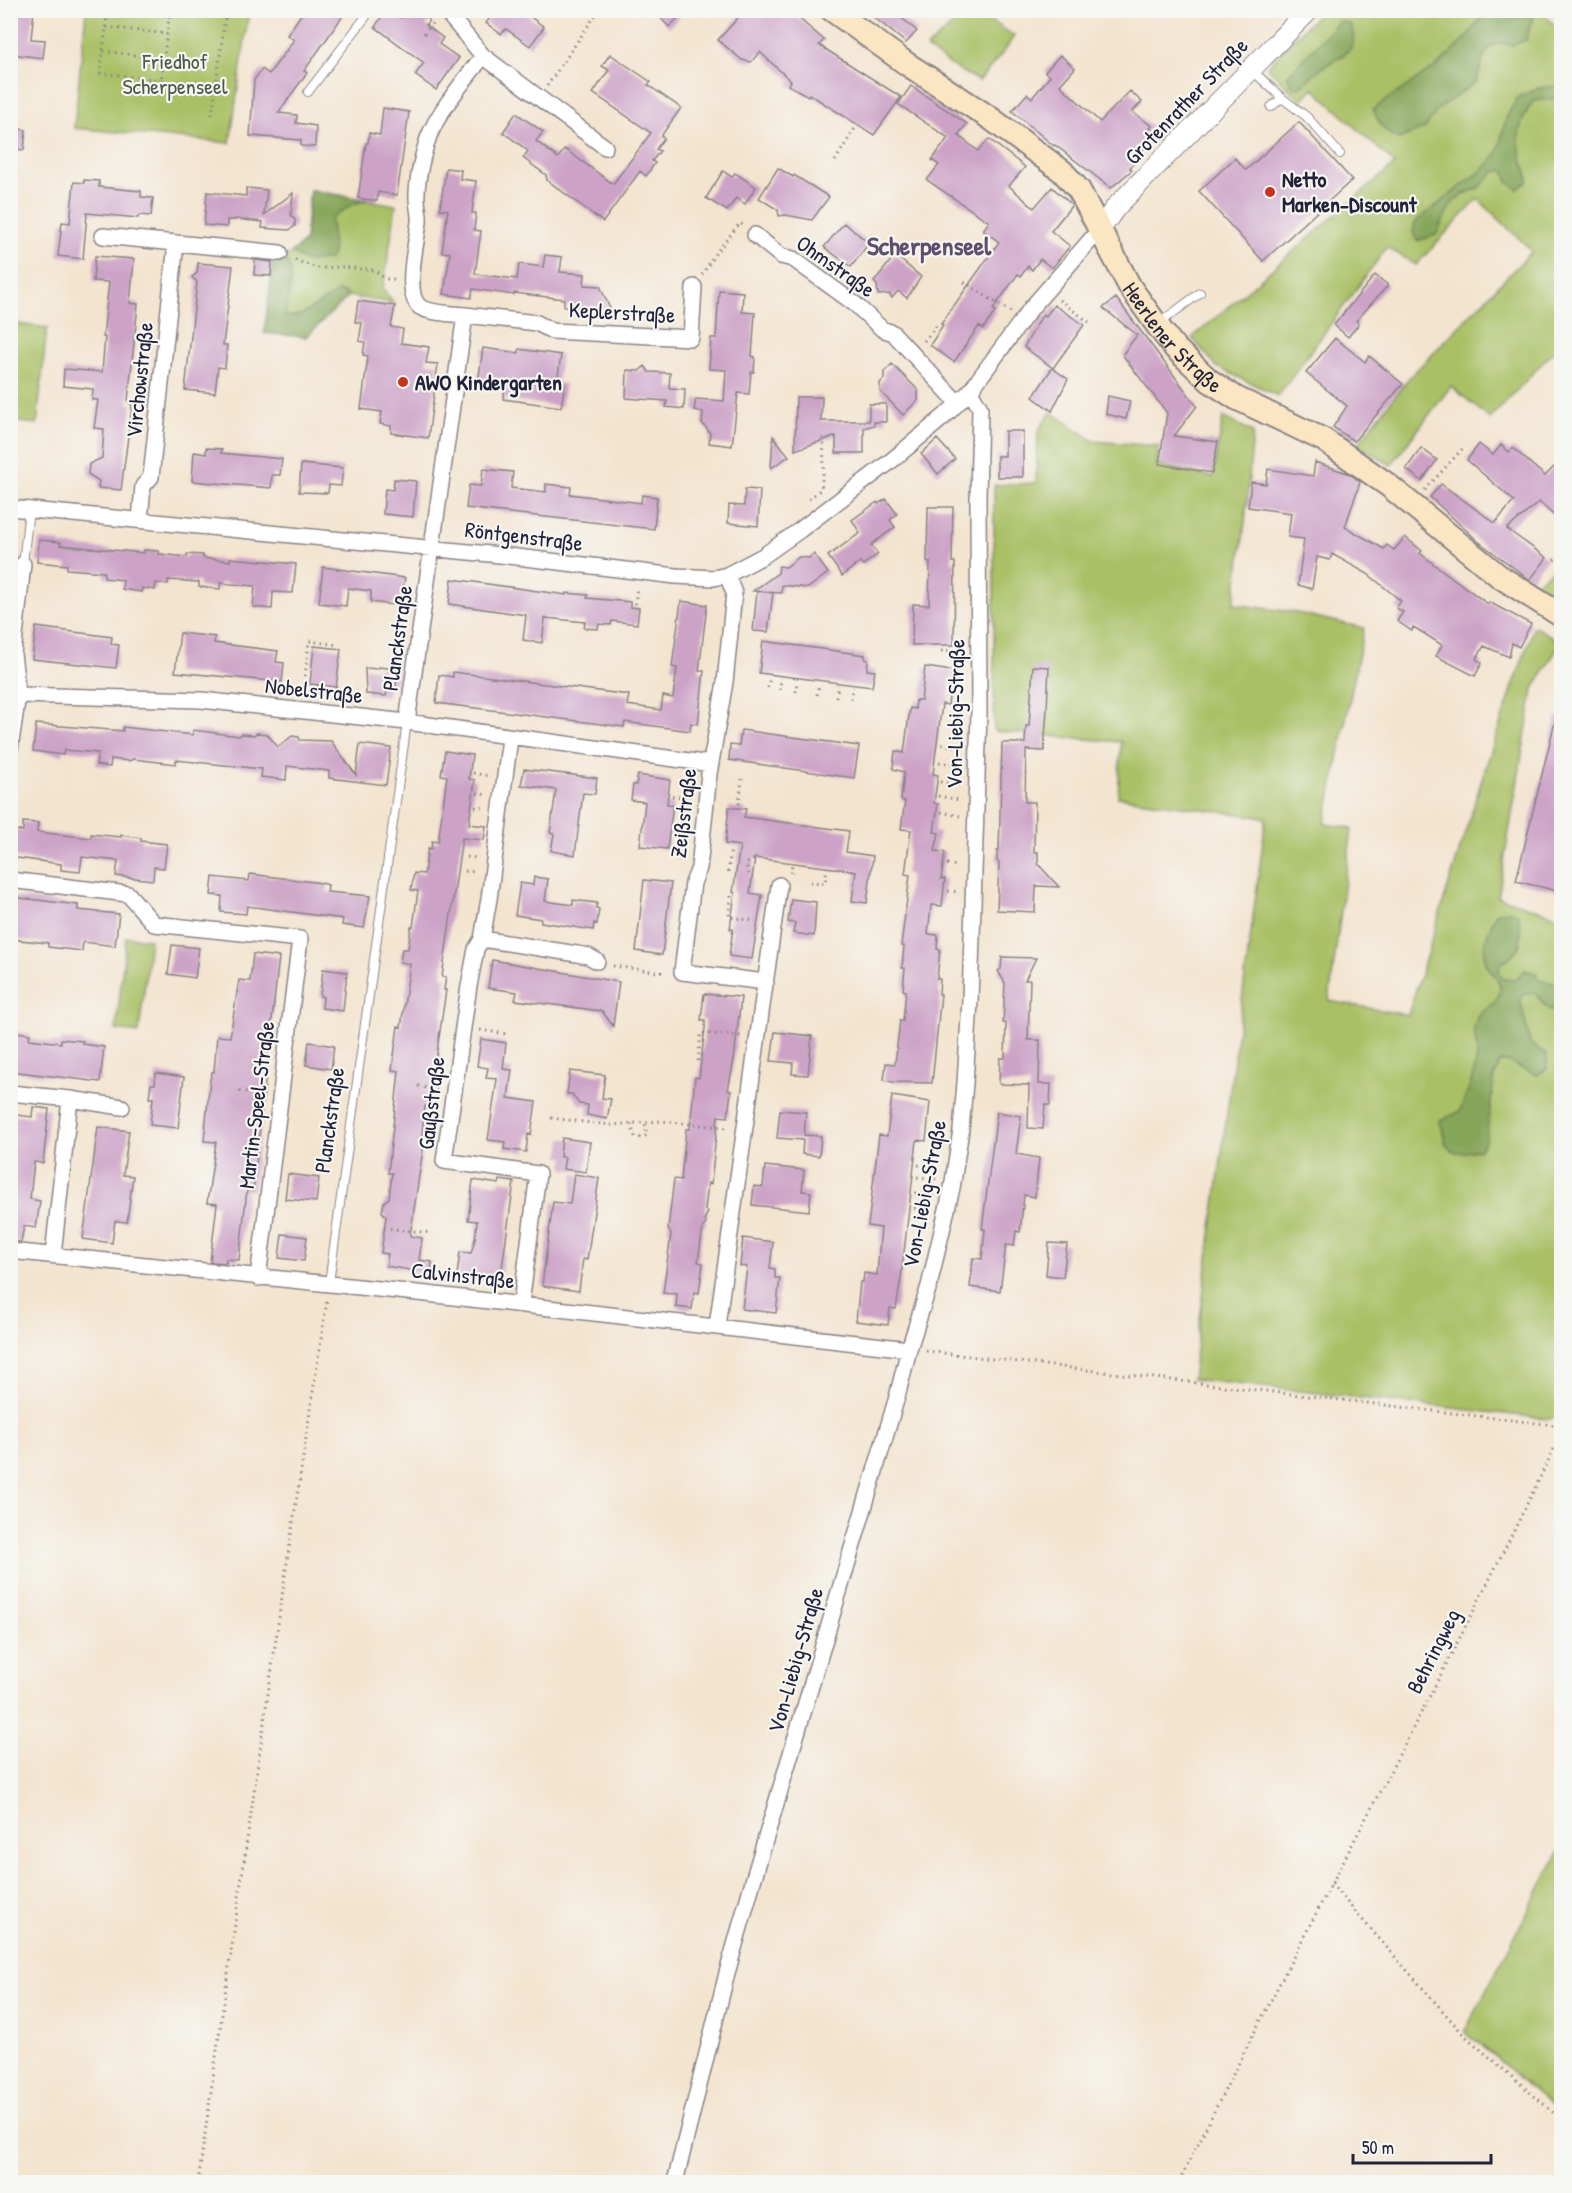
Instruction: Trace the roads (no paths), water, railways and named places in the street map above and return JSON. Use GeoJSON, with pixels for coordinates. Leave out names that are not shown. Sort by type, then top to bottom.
{"type":"FeatureCollection","features":[{"type":"Feature","properties":{"kind":"main road","name":"Heerlener Straße"},"geometry":{"type":"LineString","coordinates":[[832,10],[907,64],[990,118],[1062,171],[1079,190],[1130,287],[1175,348],[1210,381],[1236,398],[1324,440],[1388,484],[1491,571],[1516,589],[1562,615]]}},
{"type":"Feature","properties":{"kind":"street"},"geometry":{"type":"LineString","coordinates":[[445,10],[483,56],[605,147]]}},
{"type":"Feature","properties":{"kind":"street","name":"Grotenrather Straße"},"geometry":{"type":"LineString","coordinates":[[1101,228],[1116,207],[1309,10]]}},
{"type":"Feature","properties":{"kind":"street"},"geometry":{"type":"LineString","coordinates":[[465,315],[421,308],[416,301],[412,279],[420,218],[417,197],[429,134],[483,56]]}},
{"type":"Feature","properties":{"kind":"street"},"geometry":{"type":"LineString","coordinates":[[970,391],[1022,319],[1101,228]]}},
{"type":"Feature","properties":{"kind":"street","name":"Ohmstraße"},"geometry":{"type":"LineString","coordinates":[[755,235],[781,256],[793,259],[855,304],[882,329],[892,333],[958,403]]}},
{"type":"Feature","properties":{"kind":"street"},"geometry":{"type":"LineString","coordinates":[[103,236],[280,253]]}},
{"type":"Feature","properties":{"kind":"street","name":"Virchowstraße"},"geometry":{"type":"LineString","coordinates":[[140,520],[143,486],[151,477],[176,243]]}},
{"type":"Feature","properties":{"kind":"street","name":"Keplerstraße"},"geometry":{"type":"LineString","coordinates":[[465,315],[537,323],[552,331],[691,338],[694,287]]}},
{"type":"Feature","properties":{"kind":"street","name":"Planckstraße"},"geometry":{"type":"LineString","coordinates":[[407,722],[465,315]]}},
{"type":"Feature","properties":{"kind":"street","name":"Röntgenstraße"},"geometry":{"type":"LineString","coordinates":[[10,508],[714,578],[727,575],[763,556],[800,530],[891,461],[970,391]]}},
{"type":"Feature","properties":{"kind":"street","name":"Von-Liebig-Straße"},"geometry":{"type":"LineString","coordinates":[[675,2182],[734,1950],[929,1286],[954,1182],[962,1130],[970,1001],[977,767],[980,408],[970,391]]}},
{"type":"Feature","properties":{"kind":"street"},"geometry":{"type":"LineString","coordinates":[[10,748],[18,695],[13,654],[23,564]]}},
{"type":"Feature","properties":{"kind":"street","name":"Zeißstraße"},"geometry":{"type":"LineString","coordinates":[[727,575],[734,593],[724,682],[711,764],[699,868],[693,883],[682,972],[766,982]]}},
{"type":"Feature","properties":{"kind":"street","name":"Nobelstraße"},"geometry":{"type":"LineString","coordinates":[[18,695],[201,700],[407,722],[711,764]]}},
{"type":"Feature","properties":{"kind":"street","name":"Gaußstraße"},"geometry":{"type":"LineString","coordinates":[[510,738],[482,939],[476,949],[444,1161],[537,1174],[521,1304]]}},
{"type":"Feature","properties":{"kind":"street","name":"Martin-Speel-Straße"},"geometry":{"type":"LineString","coordinates":[[10,880],[129,894],[154,924],[300,939],[258,1278]]}},
{"type":"Feature","properties":{"kind":"street"},"geometry":{"type":"LineString","coordinates":[[717,1326],[774,924],[784,882]]}},
{"type":"Feature","properties":{"kind":"street"},"geometry":{"type":"LineString","coordinates":[[482,939],[588,956],[597,961]]}},
{"type":"Feature","properties":{"kind":"street"},"geometry":{"type":"LineString","coordinates":[[10,1093],[122,1107]]}},
{"type":"Feature","properties":{"kind":"street"},"geometry":{"type":"LineString","coordinates":[[53,1255],[70,1099]]}},
{"type":"Feature","properties":{"kind":"street","name":"Calvinstraße"},"geometry":{"type":"LineString","coordinates":[[10,1251],[258,1278],[329,1283],[909,1349]]}},
{"type":"Feature","properties":{"kind":"lane"},"geometry":{"type":"LineString","coordinates":[[308,92],[371,10]]}},
{"type":"Feature","properties":{"kind":"lane"},"geometry":{"type":"LineString","coordinates":[[1251,69],[1282,98],[1307,117],[1340,154]]}},
{"type":"Feature","properties":{"kind":"lane"},"geometry":{"type":"LineString","coordinates":[[1271,107],[1282,98]]}},
{"type":"Feature","properties":{"kind":"lane"},"geometry":{"type":"LineString","coordinates":[[1157,325],[1200,293]]}},
{"type":"Feature","properties":{"kind":"lane"},"geometry":{"type":"LineString","coordinates":[[23,564],[28,509]]}},
{"type":"Feature","properties":{"kind":"lane","name":"Planckstraße"},"geometry":{"type":"LineString","coordinates":[[329,1283],[407,722]]}},
{"type":"Feature","properties":{"kind":"place","name":"Netto Marken-Discount"},"geometry":{"type":"Point","coordinates":[1270,192]}},
{"type":"Feature","properties":{"kind":"place","name":"AWO Kindergarten"},"geometry":{"type":"Point","coordinates":[403,382]}},
{"type":"Feature","properties":{"kind":"district","name":"Scherpenseel"},"geometry":{"type":"Point","coordinates":[929,246]}},
{"type":"Feature","properties":{"kind":"park label","name":"Friedhof Scherpenseel"},"geometry":{"type":"Point","coordinates":[175,74]}}]}
